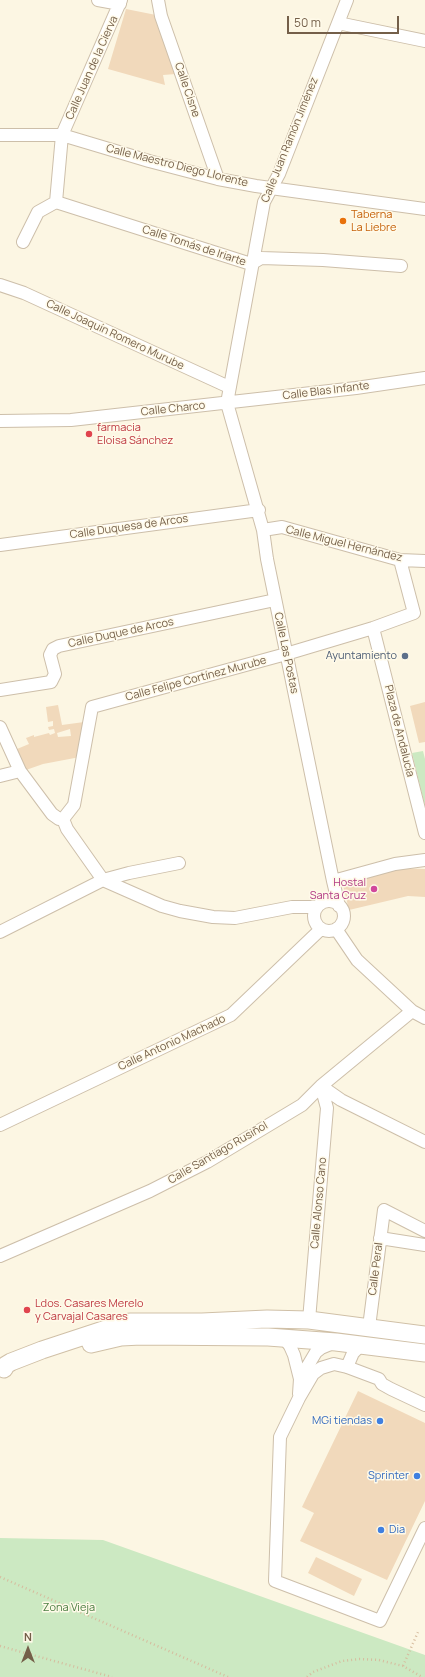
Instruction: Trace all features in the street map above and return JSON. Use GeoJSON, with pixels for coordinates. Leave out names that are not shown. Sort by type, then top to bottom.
{"type":"FeatureCollection","features":[{"type":"Feature","properties":{"kind":"street"},"geometry":{"type":"LineString","coordinates":[[98,0],[120,2]]}},
{"type":"Feature","properties":{"kind":"street","name":"Calle Cisne"},"geometry":{"type":"LineString","coordinates":[[158,0],[161,16],[218,178]]}},
{"type":"Feature","properties":{"kind":"street","name":"Calle Juan Ramón Jiménez"},"geometry":{"type":"LineString","coordinates":[[227,403],[251,264],[264,202],[278,174],[347,0]]}},
{"type":"Feature","properties":{"kind":"street","name":"Calle Juan de la Cierva"},"geometry":{"type":"LineString","coordinates":[[62,135],[120,2]]}},
{"type":"Feature","properties":{"kind":"street"},"geometry":{"type":"LineString","coordinates":[[338,22],[425,41]]}},
{"type":"Feature","properties":{"kind":"street","name":"Calle Maestro Diego Llorente"},"geometry":{"type":"LineString","coordinates":[[0,135],[62,135],[149,161],[218,178],[270,188],[425,209]]}},
{"type":"Feature","properties":{"kind":"street"},"geometry":{"type":"LineString","coordinates":[[24,242],[38,212],[56,202],[62,135]]}},
{"type":"Feature","properties":{"kind":"street","name":"Calle Tomás de Iriarte"},"geometry":{"type":"LineString","coordinates":[[56,202],[251,264],[261,258],[323,260],[401,266]]}},
{"type":"Feature","properties":{"kind":"street","name":"Calle Joaquín Romero Murube"},"geometry":{"type":"LineString","coordinates":[[0,285],[24,293],[229,387]]}},
{"type":"Feature","properties":{"kind":"street","name":"Calle Blas Infante"},"geometry":{"type":"LineString","coordinates":[[227,403],[356,388],[425,378]]}},
{"type":"Feature","properties":{"kind":"street","name":"Calle Charco"},"geometry":{"type":"LineString","coordinates":[[0,421],[71,420],[227,403]]}},
{"type":"Feature","properties":{"kind":"street","name":"Calle Las Postas"},"geometry":{"type":"LineString","coordinates":[[227,403],[259,510],[275,600],[332,881],[339,906]]}},
{"type":"Feature","properties":{"kind":"street","name":"Calle Duquesa de Arcos"},"geometry":{"type":"LineString","coordinates":[[0,544],[259,510]]}},
{"type":"Feature","properties":{"kind":"street","name":"Calle Miguel Hernández"},"geometry":{"type":"LineString","coordinates":[[263,530],[282,527],[400,560],[425,561]]}},
{"type":"Feature","properties":{"kind":"street","name":"Calle Felipe Cortínez Murube"},"geometry":{"type":"LineString","coordinates":[[63,819],[74,806],[92,707],[286,654],[373,628],[414,613],[400,560]]}},
{"type":"Feature","properties":{"kind":"street","name":"Calle Duque de Arcos"},"geometry":{"type":"LineString","coordinates":[[0,690],[51,682],[55,674],[50,655],[53,649],[59,646],[275,600]]}},
{"type":"Feature","properties":{"kind":"street","name":"Plaza de Andalucía"},"geometry":{"type":"LineString","coordinates":[[373,628],[425,833]]}},
{"type":"Feature","properties":{"kind":"street"},"geometry":{"type":"LineString","coordinates":[[0,727],[20,771],[52,814],[59,819],[63,819],[67,828],[103,880],[162,906],[213,917],[235,918],[292,907],[318,907]]}},
{"type":"Feature","properties":{"kind":"street"},"geometry":{"type":"LineString","coordinates":[[0,776],[20,771]]}},
{"type":"Feature","properties":{"kind":"street"},"geometry":{"type":"LineString","coordinates":[[332,881],[395,864],[425,860]]}},
{"type":"Feature","properties":{"kind":"street"},"geometry":{"type":"LineString","coordinates":[[0,932],[103,880],[179,863]]}},
{"type":"Feature","properties":{"kind":"street"},"geometry":{"type":"LineString","coordinates":[[324,902],[334,903],[339,906],[343,913],[343,920],[341,925],[336,929],[328,931],[321,929],[316,924],[314,913],[324,902]]}},
{"type":"Feature","properties":{"kind":"street","name":"Calle Antonio Machado"},"geometry":{"type":"LineString","coordinates":[[0,1125],[231,1015],[321,929]]}},
{"type":"Feature","properties":{"kind":"street"},"geometry":{"type":"LineString","coordinates":[[336,929],[357,960],[412,1011],[425,1018]]}},
{"type":"Feature","properties":{"kind":"street","name":"Calle Santiago Rusiñol"},"geometry":{"type":"LineString","coordinates":[[0,1256],[150,1191],[207,1162],[302,1105],[321,1086],[412,1011]]}},
{"type":"Feature","properties":{"kind":"street"},"geometry":{"type":"LineString","coordinates":[[321,1086],[341,1100],[425,1142]]}},
{"type":"Feature","properties":{"kind":"street","name":"Calle Alonso Cano"},"geometry":{"type":"LineString","coordinates":[[309,1320],[327,1108],[321,1086]]}},
{"type":"Feature","properties":{"kind":"street","name":"Calle Peral"},"geometry":{"type":"LineString","coordinates":[[369,1327],[384,1210],[425,1231]]}},
{"type":"Feature","properties":{"kind":"street"},"geometry":{"type":"LineString","coordinates":[[380,1238],[425,1245]]}},
{"type":"Feature","properties":{"kind":"street"},"geometry":{"type":"LineString","coordinates":[[1,1368],[11,1362],[42,1350],[125,1323],[267,1319],[309,1320],[425,1335]]}},
{"type":"Feature","properties":{"kind":"street"},"geometry":{"type":"LineString","coordinates":[[1,1368],[9,1372],[76,1349],[121,1337],[213,1336],[284,1338],[336,1342],[425,1353]]}},
{"type":"Feature","properties":{"kind":"street"},"geometry":{"type":"LineString","coordinates":[[284,1338],[292,1350],[300,1379],[299,1398]]}},
{"type":"Feature","properties":{"kind":"street"},"geometry":{"type":"LineString","coordinates":[[300,1379],[316,1352],[321,1348],[336,1342]]}},
{"type":"Feature","properties":{"kind":"street"},"geometry":{"type":"LineString","coordinates":[[347,1367],[353,1353],[361,1345]]}},
{"type":"Feature","properties":{"kind":"street"},"geometry":{"type":"LineString","coordinates":[[425,1405],[382,1384],[379,1379],[347,1367],[334,1364],[321,1368],[310,1378],[280,1437],[275,1581],[380,1621],[425,1528]]}},
{"type":"Feature","properties":{"kind":"path"},"geometry":{"type":"LineString","coordinates":[[0,1577],[228,1677]]}},
{"type":"Feature","properties":{"kind":"path"},"geometry":{"type":"LineString","coordinates":[[403,1666],[418,1632]]}},
{"type":"Feature","properties":{"kind":"path"},"geometry":{"type":"LineString","coordinates":[[0,1646],[112,1677]]}},
{"type":"Feature","properties":{"kind":"path"},"geometry":{"type":"LineString","coordinates":[[306,1677],[313,1672],[342,1661],[360,1659],[379,1660],[403,1666],[422,1677]]}},
{"type":"Feature","properties":{"kind":"green space"},"geometry":{"type":"Polygon","coordinates":[[[423,751],[425,759],[425,806],[412,753],[423,751]]]}},
{"type":"Feature","properties":{"kind":"green space","name":"Zona Vieja"},"geometry":{"type":"Polygon","coordinates":[[[0,1538],[103,1540],[425,1655],[425,1677],[0,1677],[0,1538]]]}},
{"type":"Feature","properties":{"kind":"building"},"geometry":{"type":"Polygon","coordinates":[[[126,9],[156,15],[176,74],[163,75],[165,85],[108,69],[126,9]]]}},
{"type":"Feature","properties":{"kind":"building"},"geometry":{"type":"Polygon","coordinates":[[[425,702],[425,742],[419,743],[410,706],[425,702]]]}},
{"type":"Feature","properties":{"kind":"building"},"geometry":{"type":"Polygon","coordinates":[[[58,705],[62,725],[84,722],[80,757],[43,764],[26,770],[17,749],[29,744],[26,738],[34,735],[34,737],[55,733],[54,729],[49,730],[48,727],[53,726],[53,721],[48,722],[46,707],[58,705]],[[70,729],[57,733],[58,737],[71,736],[70,729]]]}},
{"type":"Feature","properties":{"kind":"building","name":"Hostal Santa Cruz"},"geometry":{"type":"Polygon","coordinates":[[[397,868],[425,869],[425,897],[408,896],[349,910],[342,881],[397,868]]]}},
{"type":"Feature","properties":{"kind":"building"},"geometry":{"type":"Polygon","coordinates":[[[358,1391],[425,1423],[425,1501],[387,1580],[300,1541],[314,1513],[302,1507],[358,1391]]]}},
{"type":"Feature","properties":{"kind":"building"},"geometry":{"type":"Polygon","coordinates":[[[316,1557],[362,1579],[354,1596],[308,1573],[316,1557]]]}},
{"type":"Feature","properties":{"kind":"place","name":"Taberna La Liebre"},"geometry":{"type":"Point","coordinates":[343,221]}},
{"type":"Feature","properties":{"kind":"place","name":"farmacia Eloisa Sánchez"},"geometry":{"type":"Point","coordinates":[89,434]}},
{"type":"Feature","properties":{"kind":"place","name":"Ayuntamiento"},"geometry":{"type":"Point","coordinates":[405,656]}},
{"type":"Feature","properties":{"kind":"place","name":"Hostal Santa Cruz"},"geometry":{"type":"Point","coordinates":[374,889]}},
{"type":"Feature","properties":{"kind":"place","name":"Ldos. Casares Merelo y Carvajal Casares"},"geometry":{"type":"Point","coordinates":[27,1310]}},
{"type":"Feature","properties":{"kind":"place","name":"MGi tiendas"},"geometry":{"type":"Point","coordinates":[380,1421]}},
{"type":"Feature","properties":{"kind":"place","name":"Sprinter"},"geometry":{"type":"Point","coordinates":[417,1476]}},
{"type":"Feature","properties":{"kind":"place","name":"Dia"},"geometry":{"type":"Point","coordinates":[381,1530]}}]}
